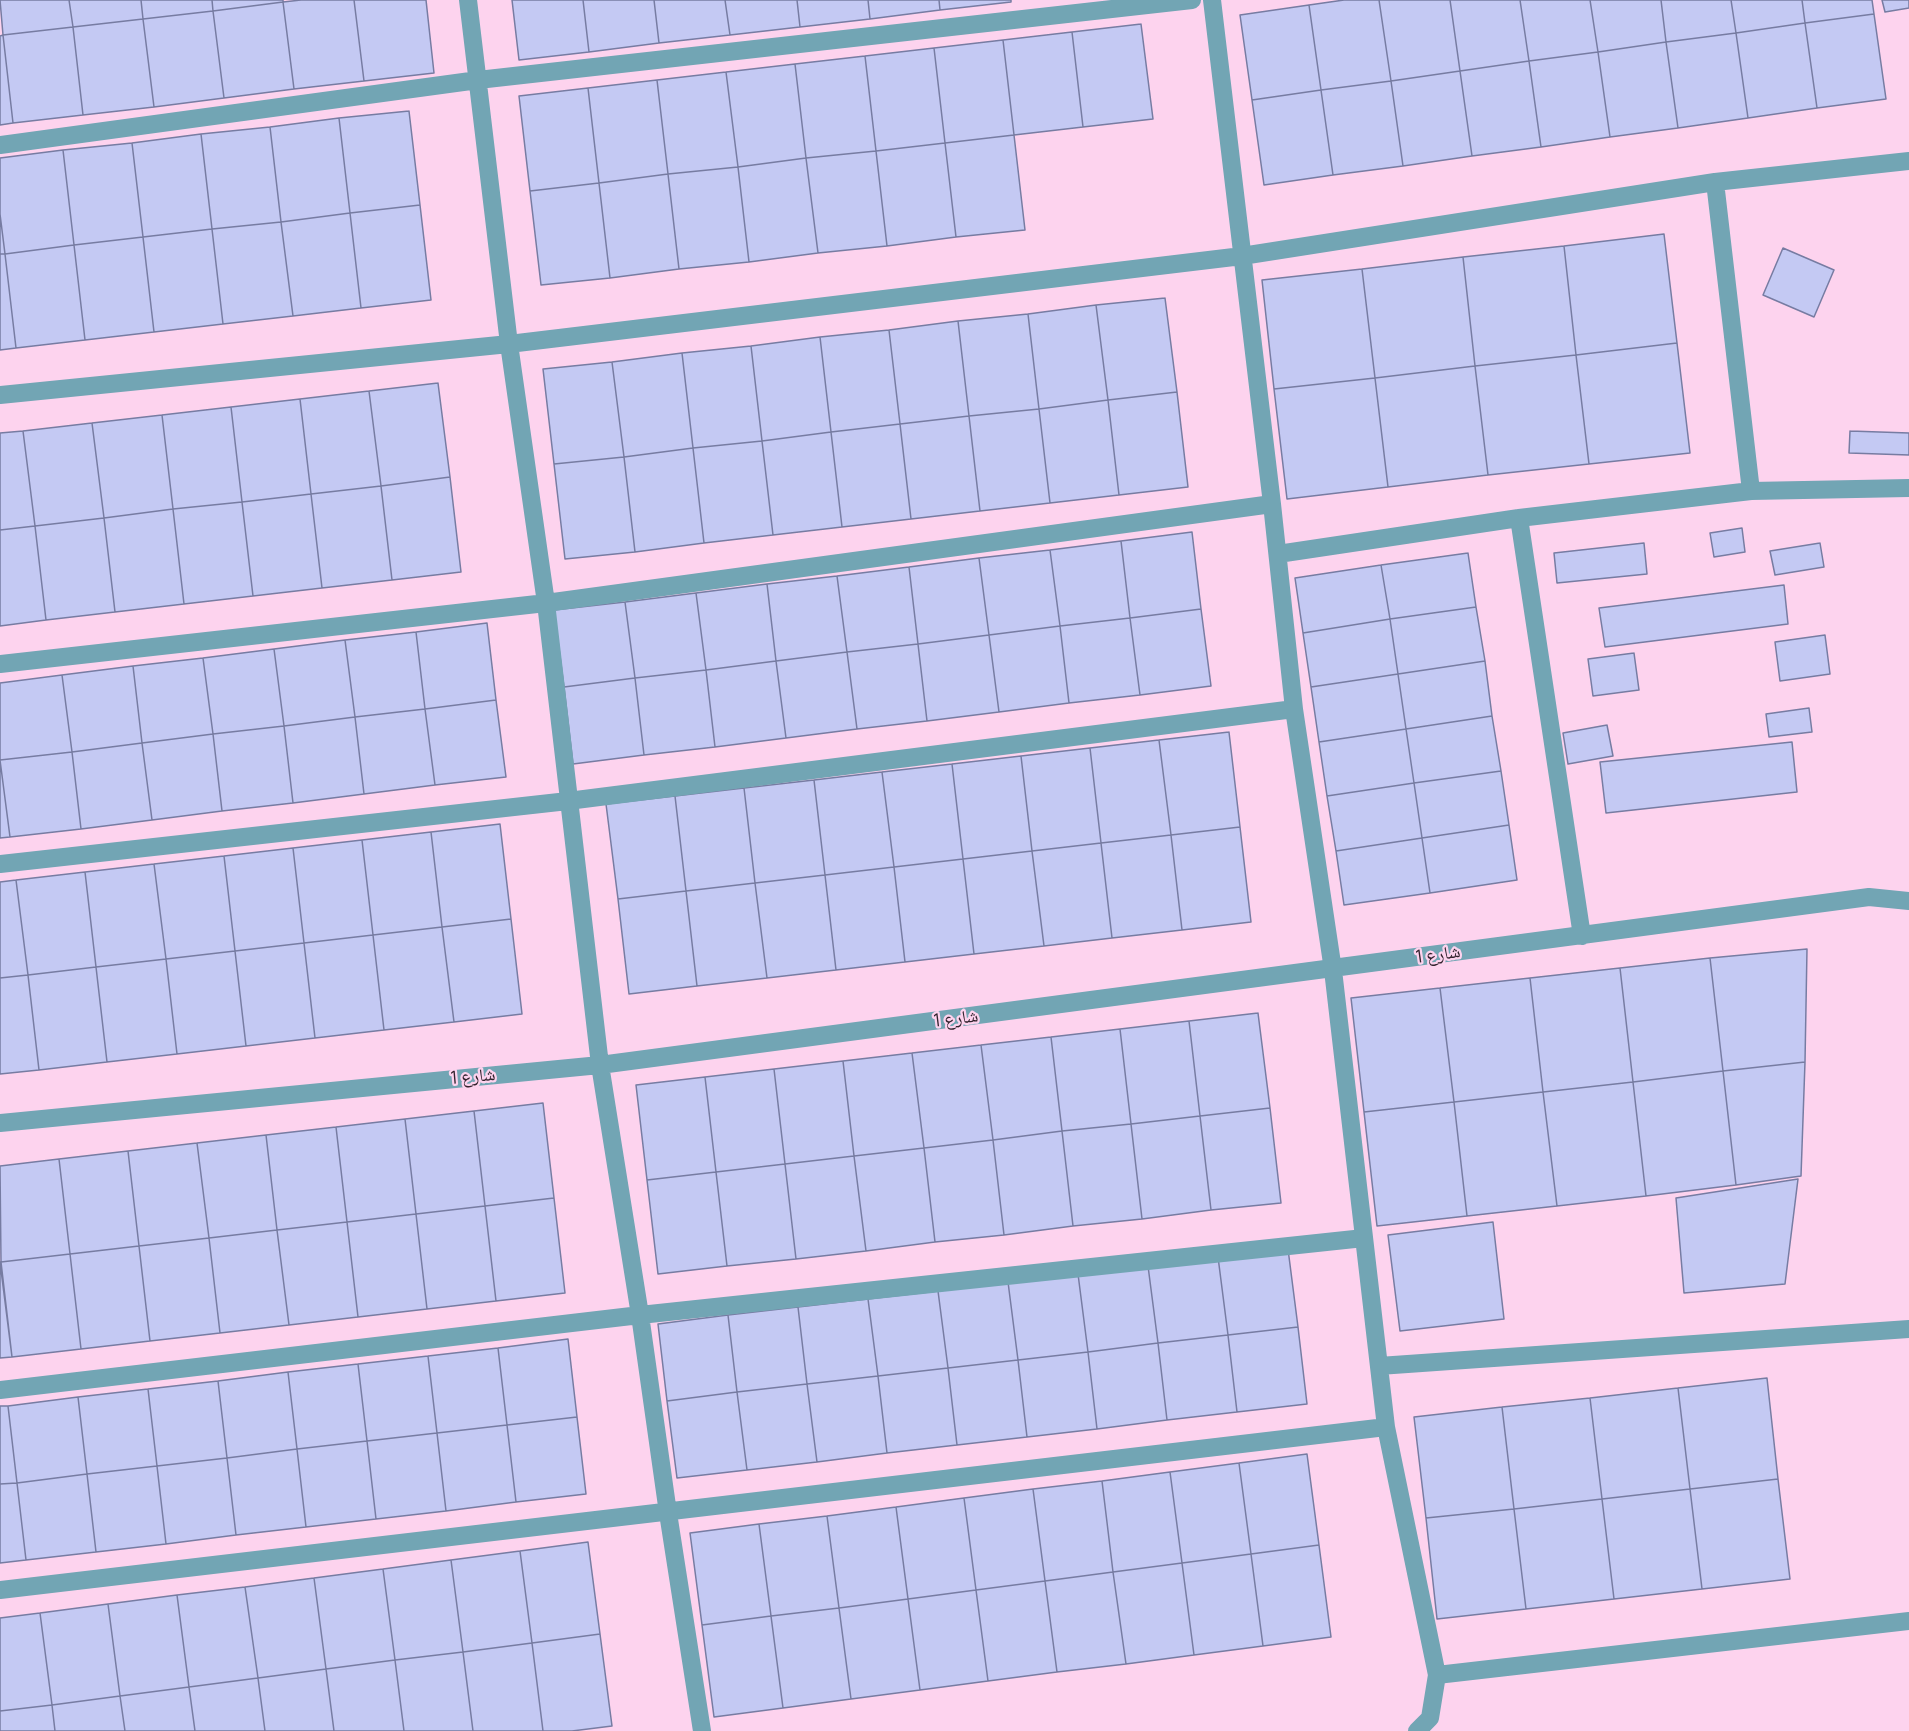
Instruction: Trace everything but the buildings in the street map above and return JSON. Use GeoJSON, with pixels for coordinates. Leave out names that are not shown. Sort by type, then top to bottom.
{"type":"FeatureCollection","features":[{"type":"Feature","properties":{"kind":"street"},"geometry":{"type":"LineString","coordinates":[[468,0],[509,344],[546,603],[600,1065],[702,1731]]}},
{"type":"Feature","properties":{"kind":"street"},"geometry":{"type":"LineString","coordinates":[[0,145],[478,80],[1192,0]]}},
{"type":"Feature","properties":{"kind":"street"},"geometry":{"type":"LineString","coordinates":[[1212,0],[1278,554],[1294,709],[1333,969],[1386,1428],[1437,1675],[1430,1718],[1417,1731]]}},
{"type":"Feature","properties":{"kind":"street"},"geometry":{"type":"LineString","coordinates":[[0,395],[509,344],[1242,256],[1715,183],[1909,161]]}},
{"type":"Feature","properties":{"kind":"street"},"geometry":{"type":"LineString","coordinates":[[1715,183],[1751,491]]}},
{"type":"Feature","properties":{"kind":"street"},"geometry":{"type":"LineString","coordinates":[[1278,554],[1519,518],[1751,491],[1909,488]]}},
{"type":"Feature","properties":{"kind":"street"},"geometry":{"type":"LineString","coordinates":[[0,664],[546,603],[1272,504]]}},
{"type":"Feature","properties":{"kind":"street"},"geometry":{"type":"LineString","coordinates":[[1519,518],[1582,936]]}},
{"type":"Feature","properties":{"kind":"street"},"geometry":{"type":"LineString","coordinates":[[0,864],[568,801],[1294,709]]}},
{"type":"Feature","properties":{"kind":"street","name":"شارع 1"},"geometry":{"type":"LineString","coordinates":[[0,1123],[600,1065],[1869,897],[1909,901]]}},
{"type":"Feature","properties":{"kind":"street"},"geometry":{"type":"LineString","coordinates":[[0,1390],[640,1315],[1364,1238]]}},
{"type":"Feature","properties":{"kind":"street"},"geometry":{"type":"LineString","coordinates":[[1379,1366],[1909,1329]]}},
{"type":"Feature","properties":{"kind":"street"},"geometry":{"type":"LineString","coordinates":[[0,1590],[1386,1428]]}},
{"type":"Feature","properties":{"kind":"street"},"geometry":{"type":"LineString","coordinates":[[1437,1675],[1909,1621]]}}]}
